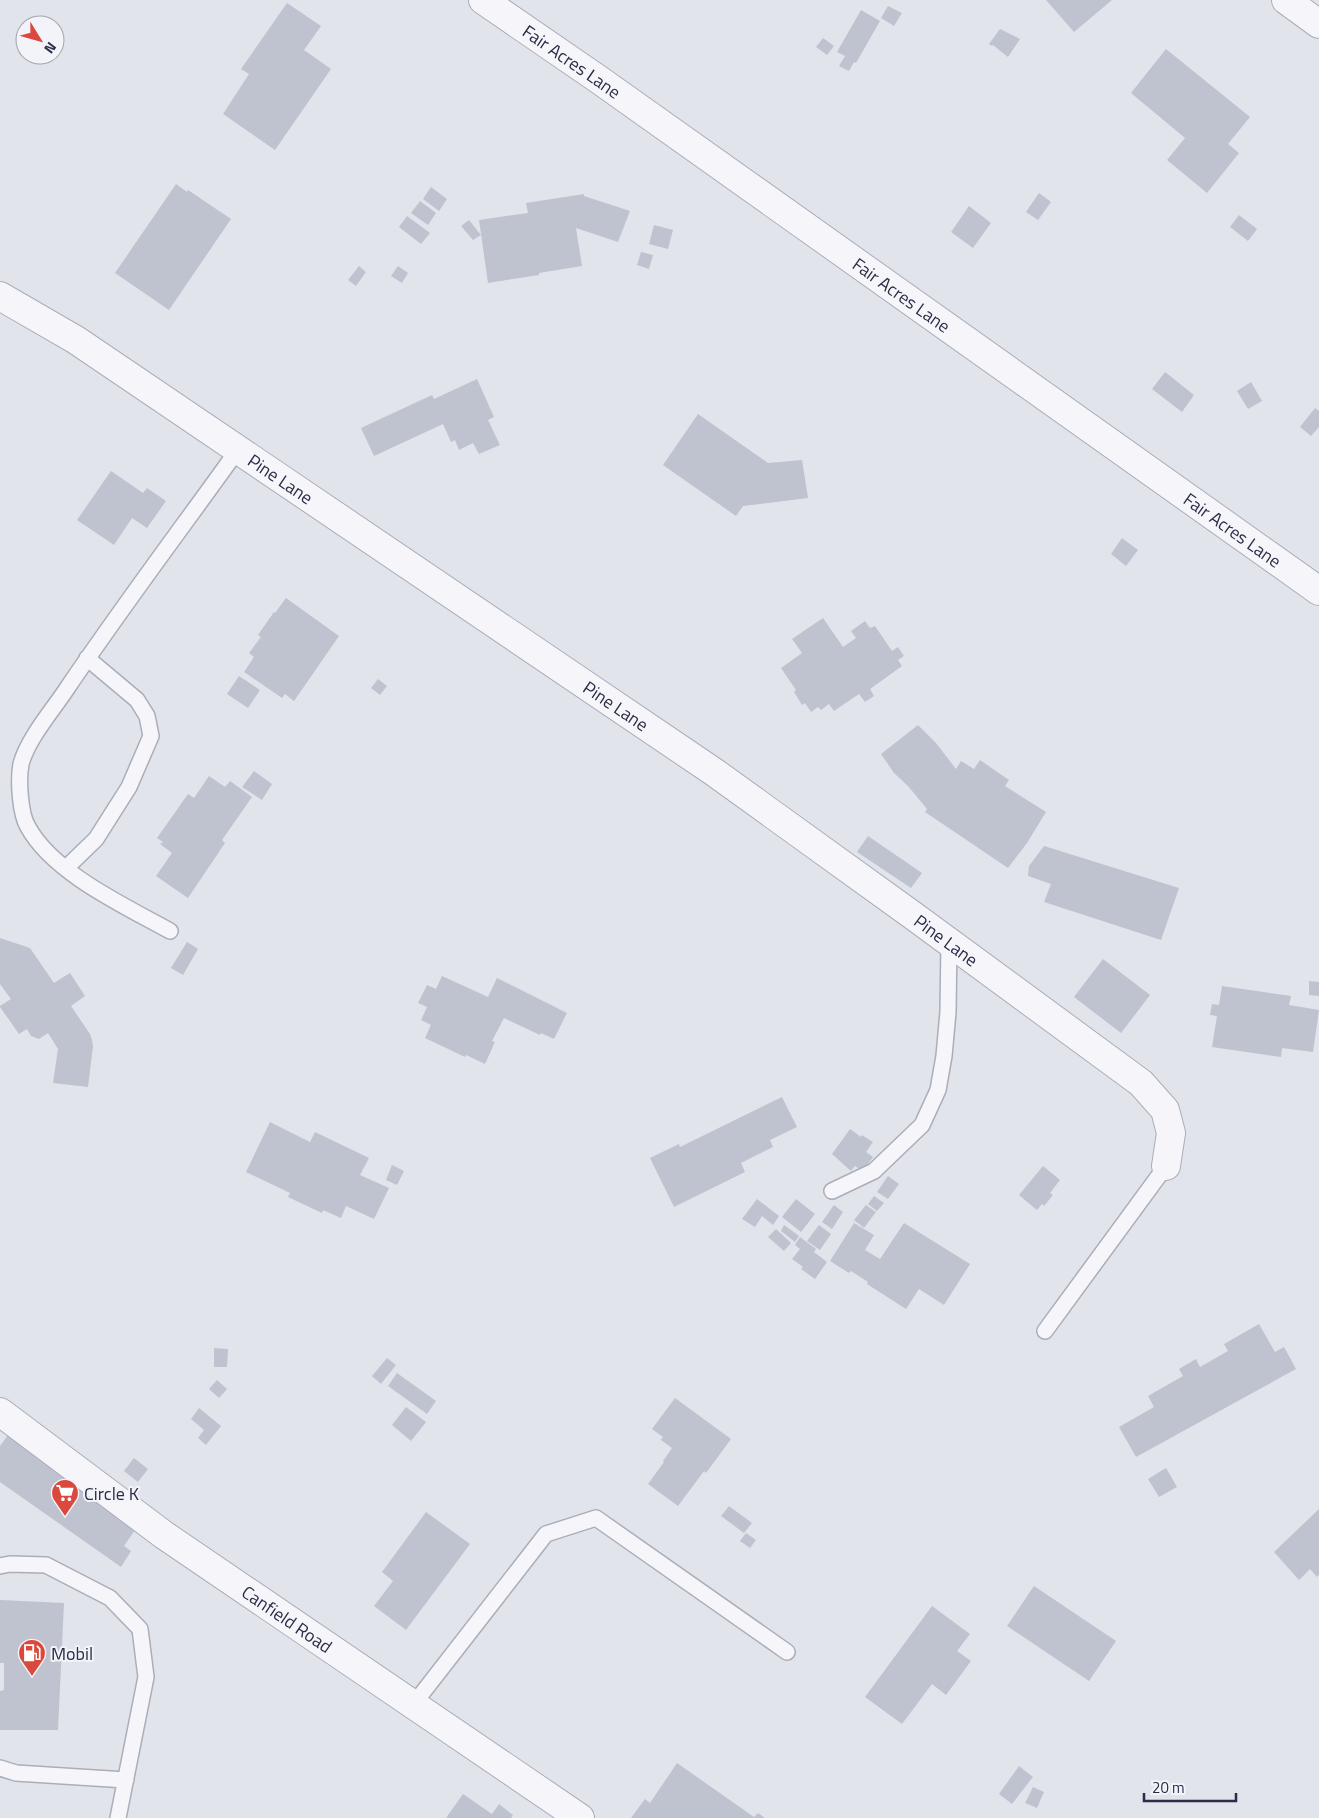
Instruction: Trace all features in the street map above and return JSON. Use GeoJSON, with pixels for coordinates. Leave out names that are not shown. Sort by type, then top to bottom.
{"type":"FeatureCollection","features":[{"type":"Feature","properties":{"kind":"street","name":"Fair Acres Lane"},"geometry":{"type":"LineString","coordinates":[[483,0],[598,79],[1319,591]]}},
{"type":"Feature","properties":{"kind":"street"},"geometry":{"type":"LineString","coordinates":[[1286,0],[1319,24]]}},
{"type":"Feature","properties":{"kind":"street","name":"Pine Lane"},"geometry":{"type":"LineString","coordinates":[[0,296],[76,340],[237,451],[714,772],[1141,1083],[1165,1110],[1171,1133],[1166,1166]]}},
{"type":"Feature","properties":{"kind":"street","name":"Canfield Road"},"geometry":{"type":"LineString","coordinates":[[0,1412],[164,1535],[580,1818]]}},
{"type":"Feature","properties":{"kind":"lane"},"geometry":{"type":"LineString","coordinates":[[170,931],[92,888],[52,858],[27,826],[19,792],[21,765],[30,744],[88,658],[237,451]]}},
{"type":"Feature","properties":{"kind":"lane"},"geometry":{"type":"LineString","coordinates":[[66,868],[96,839],[124,794],[151,736],[147,716],[138,700],[88,658]]}},
{"type":"Feature","properties":{"kind":"lane"},"geometry":{"type":"LineString","coordinates":[[832,1191],[874,1171],[922,1125],[938,1090],[944,1056],[948,1012],[949,942]]}},
{"type":"Feature","properties":{"kind":"lane"},"geometry":{"type":"LineString","coordinates":[[1045,1332],[1166,1166]]}},
{"type":"Feature","properties":{"kind":"lane"},"geometry":{"type":"LineString","coordinates":[[413,1705],[546,1534],[596,1518],[787,1652]]}},
{"type":"Feature","properties":{"kind":"lane"},"geometry":{"type":"LineString","coordinates":[[0,1566],[10,1564],[46,1565],[110,1598],[140,1630],[146,1677],[118,1818]]}},
{"type":"Feature","properties":{"kind":"lane"},"geometry":{"type":"LineString","coordinates":[[0,1768],[16,1773],[126,1780]]}},
{"type":"Feature","properties":{"kind":"building"},"geometry":{"type":"Polygon","coordinates":[[[1046,0],[1112,0],[1074,32],[1046,0]]]}},
{"type":"Feature","properties":{"kind":"building"},"geometry":{"type":"Polygon","coordinates":[[[287,3],[321,26],[304,50],[331,69],[275,150],[223,114],[249,74],[241,69],[287,3]]]}},
{"type":"Feature","properties":{"kind":"building"},"geometry":{"type":"Polygon","coordinates":[[[888,6],[902,13],[894,26],[881,18],[888,6]]]}},
{"type":"Feature","properties":{"kind":"building"},"geometry":{"type":"Polygon","coordinates":[[[861,10],[880,21],[856,63],[854,62],[849,71],[839,66],[845,56],[837,52],[861,10]]]}},
{"type":"Feature","properties":{"kind":"building"},"geometry":{"type":"Polygon","coordinates":[[[1000,29],[1020,39],[1008,57],[989,44],[1000,29]]]}},
{"type":"Feature","properties":{"kind":"building"},"geometry":{"type":"Polygon","coordinates":[[[823,38],[834,46],[827,55],[816,47],[823,38]]]}},
{"type":"Feature","properties":{"kind":"building"},"geometry":{"type":"Polygon","coordinates":[[[1166,49],[1250,117],[1228,144],[1239,153],[1207,193],[1167,160],[1185,138],[1131,93],[1166,49]]]}},
{"type":"Feature","properties":{"kind":"building"},"geometry":{"type":"Polygon","coordinates":[[[176,184],[231,219],[169,310],[115,273],[176,184]]]}},
{"type":"Feature","properties":{"kind":"building"},"geometry":{"type":"Polygon","coordinates":[[[431,187],[447,199],[439,211],[423,199],[431,187]]]}},
{"type":"Feature","properties":{"kind":"building"},"geometry":{"type":"Polygon","coordinates":[[[1039,193],[1051,202],[1038,220],[1026,212],[1039,193]]]}},
{"type":"Feature","properties":{"kind":"building"},"geometry":{"type":"Polygon","coordinates":[[[584,194],[584,196],[630,211],[618,242],[576,228],[582,266],[488,283],[479,220],[528,213],[526,203],[584,194]]]}},
{"type":"Feature","properties":{"kind":"building"},"geometry":{"type":"Polygon","coordinates":[[[420,201],[436,213],[428,225],[411,213],[420,201]]]}},
{"type":"Feature","properties":{"kind":"building"},"geometry":{"type":"Polygon","coordinates":[[[969,206],[991,223],[973,248],[951,232],[969,206]]]}},
{"type":"Feature","properties":{"kind":"building"},"geometry":{"type":"Polygon","coordinates":[[[1239,215],[1257,229],[1248,241],[1230,227],[1239,215]]]}},
{"type":"Feature","properties":{"kind":"building"},"geometry":{"type":"Polygon","coordinates":[[[407,216],[430,233],[421,244],[399,227],[407,216]]]}},
{"type":"Feature","properties":{"kind":"building"},"geometry":{"type":"Polygon","coordinates":[[[469,220],[481,235],[473,240],[461,226],[469,220]]]}},
{"type":"Feature","properties":{"kind":"building"},"geometry":{"type":"Polygon","coordinates":[[[654,225],[673,230],[668,249],[649,244],[654,225]]]}},
{"type":"Feature","properties":{"kind":"building"},"geometry":{"type":"Polygon","coordinates":[[[641,252],[653,255],[649,269],[637,265],[641,252]]]}},
{"type":"Feature","properties":{"kind":"building"},"geometry":{"type":"Polygon","coordinates":[[[359,266],[366,272],[356,286],[348,280],[359,266]]]}},
{"type":"Feature","properties":{"kind":"building"},"geometry":{"type":"Polygon","coordinates":[[[398,266],[408,273],[402,283],[391,276],[398,266]]]}},
{"type":"Feature","properties":{"kind":"building"},"geometry":{"type":"Polygon","coordinates":[[[1165,372],[1194,395],[1182,412],[1152,389],[1165,372]]]}},
{"type":"Feature","properties":{"kind":"building"},"geometry":{"type":"Polygon","coordinates":[[[477,379],[494,417],[488,420],[500,445],[479,454],[473,443],[459,450],[455,440],[451,442],[443,424],[374,456],[361,428],[432,395],[434,399],[477,379]]]}},
{"type":"Feature","properties":{"kind":"building"},"geometry":{"type":"Polygon","coordinates":[[[1251,382],[1262,401],[1248,409],[1237,391],[1251,382]]]}},
{"type":"Feature","properties":{"kind":"building"},"geometry":{"type":"Polygon","coordinates":[[[1315,408],[1319,411],[1319,427],[1311,436],[1300,427],[1315,408]]]}},
{"type":"Feature","properties":{"kind":"building"},"geometry":{"type":"Polygon","coordinates":[[[698,414],[768,463],[802,460],[808,498],[743,506],[736,516],[663,465],[698,414]]]}},
{"type":"Feature","properties":{"kind":"building"},"geometry":{"type":"Polygon","coordinates":[[[111,471],[143,493],[147,488],[166,501],[147,528],[132,518],[114,545],[77,520],[111,471]]]}},
{"type":"Feature","properties":{"kind":"building"},"geometry":{"type":"Polygon","coordinates":[[[1122,538],[1138,550],[1126,566],[1111,554],[1122,538]]]}},
{"type":"Feature","properties":{"kind":"building"},"geometry":{"type":"Polygon","coordinates":[[[286,598],[339,636],[294,701],[285,694],[282,698],[244,672],[254,657],[249,653],[261,637],[258,635],[286,598]]]}},
{"type":"Feature","properties":{"kind":"building"},"geometry":{"type":"Polygon","coordinates":[[[823,618],[843,647],[856,638],[851,631],[865,621],[870,628],[875,626],[892,651],[898,647],[904,656],[898,660],[902,666],[870,689],[874,696],[865,702],[859,694],[834,711],[829,704],[821,710],[818,707],[811,712],[805,703],[802,705],[794,692],[796,690],[781,668],[802,653],[792,639],[823,618]]]}},
{"type":"Feature","properties":{"kind":"building"},"geometry":{"type":"Polygon","coordinates":[[[239,676],[260,690],[248,708],[227,694],[239,676]]]}},
{"type":"Feature","properties":{"kind":"building"},"geometry":{"type":"Polygon","coordinates":[[[378,679],[387,686],[380,695],[371,688],[378,679]]]}},
{"type":"Feature","properties":{"kind":"building"},"geometry":{"type":"Polygon","coordinates":[[[918,725],[936,743],[956,769],[961,761],[974,769],[980,760],[1009,780],[1005,786],[1046,812],[1027,843],[1008,868],[925,812],[927,809],[908,786],[894,773],[881,754],[918,725]]]}},
{"type":"Feature","properties":{"kind":"building"},"geometry":{"type":"Polygon","coordinates":[[[254,771],[272,784],[262,800],[242,787],[254,771]]]}},
{"type":"Feature","properties":{"kind":"building"},"geometry":{"type":"Polygon","coordinates":[[[209,776],[225,787],[230,781],[252,797],[222,840],[225,843],[188,898],[156,876],[172,853],[160,844],[163,842],[157,838],[188,794],[194,798],[209,776]]]}},
{"type":"Feature","properties":{"kind":"building"},"geometry":{"type":"Polygon","coordinates":[[[868,836],[922,873],[911,888],[857,852],[868,836]]]}},
{"type":"Feature","properties":{"kind":"building"},"geometry":{"type":"Polygon","coordinates":[[[1044,846],[1179,888],[1161,940],[1044,902],[1051,884],[1028,876],[1029,866],[1044,846]]]}},
{"type":"Feature","properties":{"kind":"building"},"geometry":{"type":"Polygon","coordinates":[[[0,938],[30,948],[54,983],[70,973],[85,996],[71,1006],[92,1040],[93,1046],[88,1087],[53,1083],[58,1049],[48,1033],[39,1039],[31,1036],[27,1029],[19,1034],[0,1007],[11,999],[0,984],[0,938]]]}},
{"type":"Feature","properties":{"kind":"building"},"geometry":{"type":"Polygon","coordinates":[[[187,942],[198,949],[183,975],[171,968],[187,942]]]}},
{"type":"Feature","properties":{"kind":"building"},"geometry":{"type":"Polygon","coordinates":[[[1103,959],[1150,995],[1121,1033],[1074,997],[1103,959]]]}},
{"type":"Feature","properties":{"kind":"building"},"geometry":{"type":"Polygon","coordinates":[[[442,976],[488,997],[497,978],[567,1013],[554,1039],[541,1033],[540,1035],[504,1018],[492,1041],[495,1042],[485,1064],[466,1055],[465,1057],[425,1038],[431,1025],[421,1020],[427,1007],[418,1003],[427,985],[436,989],[442,976]]]}},
{"type":"Feature","properties":{"kind":"building"},"geometry":{"type":"Polygon","coordinates":[[[1309,981],[1319,982],[1319,996],[1309,995],[1309,981]]]}},
{"type":"Feature","properties":{"kind":"building"},"geometry":{"type":"Polygon","coordinates":[[[1222,986],[1291,996],[1289,1005],[1319,1010],[1313,1052],[1282,1048],[1281,1057],[1212,1047],[1217,1016],[1210,1015],[1212,1004],[1219,1005],[1222,986]]]}},
{"type":"Feature","properties":{"kind":"building"},"geometry":{"type":"Polygon","coordinates":[[[782,1097],[797,1127],[770,1140],[773,1147],[741,1163],[745,1172],[674,1207],[650,1158],[679,1144],[680,1147],[782,1097]]]}},
{"type":"Feature","properties":{"kind":"building"},"geometry":{"type":"Polygon","coordinates":[[[270,1122],[310,1142],[315,1132],[369,1158],[360,1175],[389,1188],[374,1219],[346,1206],[341,1218],[323,1210],[322,1213],[288,1197],[290,1193],[246,1172],[270,1122]]]}},
{"type":"Feature","properties":{"kind":"building"},"geometry":{"type":"Polygon","coordinates":[[[850,1129],[861,1137],[862,1135],[873,1142],[866,1152],[873,1157],[863,1171],[855,1166],[851,1171],[832,1154],[850,1129]]]}},
{"type":"Feature","properties":{"kind":"building"},"geometry":{"type":"Polygon","coordinates":[[[392,1165],[404,1171],[397,1185],[386,1180],[392,1165]]]}},
{"type":"Feature","properties":{"kind":"building"},"geometry":{"type":"Polygon","coordinates":[[[1043,1166],[1060,1180],[1050,1193],[1053,1195],[1044,1206],[1042,1204],[1037,1210],[1019,1195],[1043,1166]]]}},
{"type":"Feature","properties":{"kind":"building"},"geometry":{"type":"Polygon","coordinates":[[[888,1176],[899,1184],[888,1199],[877,1192],[888,1176]]]}},
{"type":"Feature","properties":{"kind":"building"},"geometry":{"type":"Polygon","coordinates":[[[874,1196],[884,1203],[877,1211],[868,1204],[874,1196]]]}},
{"type":"Feature","properties":{"kind":"building"},"geometry":{"type":"Polygon","coordinates":[[[757,1199],[779,1216],[773,1225],[762,1216],[755,1227],[742,1219],[757,1199]]]}},
{"type":"Feature","properties":{"kind":"building"},"geometry":{"type":"Polygon","coordinates":[[[796,1199],[815,1214],[801,1232],[782,1217],[796,1199]]]}},
{"type":"Feature","properties":{"kind":"building"},"geometry":{"type":"Polygon","coordinates":[[[834,1205],[843,1212],[832,1229],[822,1222],[834,1205]]]}},
{"type":"Feature","properties":{"kind":"building"},"geometry":{"type":"Polygon","coordinates":[[[866,1205],[876,1212],[864,1228],[854,1220],[866,1205]]]}},
{"type":"Feature","properties":{"kind":"building"},"geometry":{"type":"Polygon","coordinates":[[[854,1223],[874,1235],[865,1250],[880,1259],[904,1223],[970,1264],[944,1305],[919,1289],[906,1309],[867,1284],[868,1282],[851,1271],[849,1273],[830,1261],[854,1223]]]}},
{"type":"Feature","properties":{"kind":"building"},"geometry":{"type":"Polygon","coordinates":[[[784,1225],[799,1236],[795,1242],[781,1231],[784,1225]]]}},
{"type":"Feature","properties":{"kind":"building"},"geometry":{"type":"Polygon","coordinates":[[[819,1225],[831,1234],[820,1250],[807,1241],[819,1225]]]}},
{"type":"Feature","properties":{"kind":"building"},"geometry":{"type":"Polygon","coordinates":[[[776,1229],[791,1243],[784,1251],[768,1237],[776,1229]]]}},
{"type":"Feature","properties":{"kind":"building"},"geometry":{"type":"Polygon","coordinates":[[[800,1237],[816,1249],[814,1252],[827,1262],[815,1279],[801,1269],[803,1267],[792,1259],[800,1249],[795,1245],[800,1237]]]}},
{"type":"Feature","properties":{"kind":"building"},"geometry":{"type":"Polygon","coordinates":[[[1259,1324],[1275,1352],[1284,1347],[1296,1369],[1136,1457],[1119,1427],[1154,1407],[1148,1396],[1183,1376],[1179,1369],[1196,1359],[1200,1367],[1228,1351],[1224,1344],[1259,1324]]]}},
{"type":"Feature","properties":{"kind":"building"},"geometry":{"type":"Polygon","coordinates":[[[214,1348],[228,1349],[227,1367],[214,1367],[214,1348]]]}},
{"type":"Feature","properties":{"kind":"building"},"geometry":{"type":"Polygon","coordinates":[[[387,1358],[396,1365],[381,1384],[372,1376],[387,1358]]]}},
{"type":"Feature","properties":{"kind":"building"},"geometry":{"type":"Polygon","coordinates":[[[397,1373],[436,1401],[427,1414],[388,1386],[397,1373]]]}},
{"type":"Feature","properties":{"kind":"building"},"geometry":{"type":"Polygon","coordinates":[[[217,1380],[227,1389],[219,1398],[209,1389],[217,1380]]]}},
{"type":"Feature","properties":{"kind":"building"},"geometry":{"type":"Polygon","coordinates":[[[675,1398],[731,1439],[678,1506],[648,1484],[672,1448],[661,1440],[663,1437],[652,1429],[675,1398]]]}},
{"type":"Feature","properties":{"kind":"building"},"geometry":{"type":"Polygon","coordinates":[[[406,1407],[426,1422],[411,1441],[392,1425],[406,1407]]]}},
{"type":"Feature","properties":{"kind":"building"},"geometry":{"type":"Polygon","coordinates":[[[199,1408],[221,1426],[206,1445],[198,1438],[204,1430],[191,1419],[199,1408]]]}},
{"type":"Feature","properties":{"kind":"building"},"geometry":{"type":"Polygon","coordinates":[[[8,1435],[137,1527],[124,1546],[131,1551],[121,1567],[0,1482],[0,1446],[8,1435]]]}},
{"type":"Feature","properties":{"kind":"building"},"geometry":{"type":"Polygon","coordinates":[[[134,1458],[148,1469],[138,1482],[124,1471],[134,1458]]]}},
{"type":"Feature","properties":{"kind":"building"},"geometry":{"type":"Polygon","coordinates":[[[1166,1468],[1177,1487],[1159,1497],[1148,1479],[1166,1468]]]}},
{"type":"Feature","properties":{"kind":"building"},"geometry":{"type":"Polygon","coordinates":[[[729,1506],[752,1523],[744,1533],[721,1516],[729,1506]]]}},
{"type":"Feature","properties":{"kind":"building"},"geometry":{"type":"Polygon","coordinates":[[[1319,1509],[1319,1575],[1317,1577],[1310,1569],[1299,1580],[1274,1552],[1319,1509]]]}},
{"type":"Feature","properties":{"kind":"building"},"geometry":{"type":"Polygon","coordinates":[[[426,1512],[470,1544],[406,1630],[374,1606],[393,1581],[382,1572],[426,1512]]]}},
{"type":"Feature","properties":{"kind":"building"},"geometry":{"type":"Polygon","coordinates":[[[746,1533],[756,1540],[750,1548],[740,1541],[746,1533]]]}},
{"type":"Feature","properties":{"kind":"building"},"geometry":{"type":"Polygon","coordinates":[[[1034,1586],[1116,1641],[1089,1681],[1007,1626],[1034,1586]]]}},
{"type":"Feature","properties":{"kind":"building","name":"Mobil"},"geometry":{"type":"Polygon","coordinates":[[[0,1600],[64,1603],[58,1730],[0,1730],[0,1691],[4,1690],[4,1663],[0,1663],[0,1600]]]}},
{"type":"Feature","properties":{"kind":"building"},"geometry":{"type":"Polygon","coordinates":[[[932,1606],[970,1634],[957,1651],[971,1661],[946,1695],[932,1684],[902,1724],[865,1697],[932,1606]]]}},
{"type":"Feature","properties":{"kind":"building"},"geometry":{"type":"Polygon","coordinates":[[[677,1763],[754,1817],[758,1813],[765,1818],[631,1818],[645,1799],[650,1803],[677,1763]]]}},
{"type":"Feature","properties":{"kind":"building"},"geometry":{"type":"Polygon","coordinates":[[[1019,1766],[1033,1777],[1012,1804],[999,1794],[1019,1766]]]}},
{"type":"Feature","properties":{"kind":"building"},"geometry":{"type":"Polygon","coordinates":[[[1033,1787],[1044,1792],[1037,1808],[1025,1803],[1033,1787]]]}},
{"type":"Feature","properties":{"kind":"building"},"geometry":{"type":"Polygon","coordinates":[[[463,1794],[492,1814],[499,1804],[513,1815],[511,1818],[446,1818],[463,1794]]]}},
{"type":"Feature","properties":{"kind":"place","name":"Circle K"},"geometry":{"type":"Point","coordinates":[65,1517]}},
{"type":"Feature","properties":{"kind":"place","name":"Mobil"},"geometry":{"type":"Point","coordinates":[32,1677]}}]}
